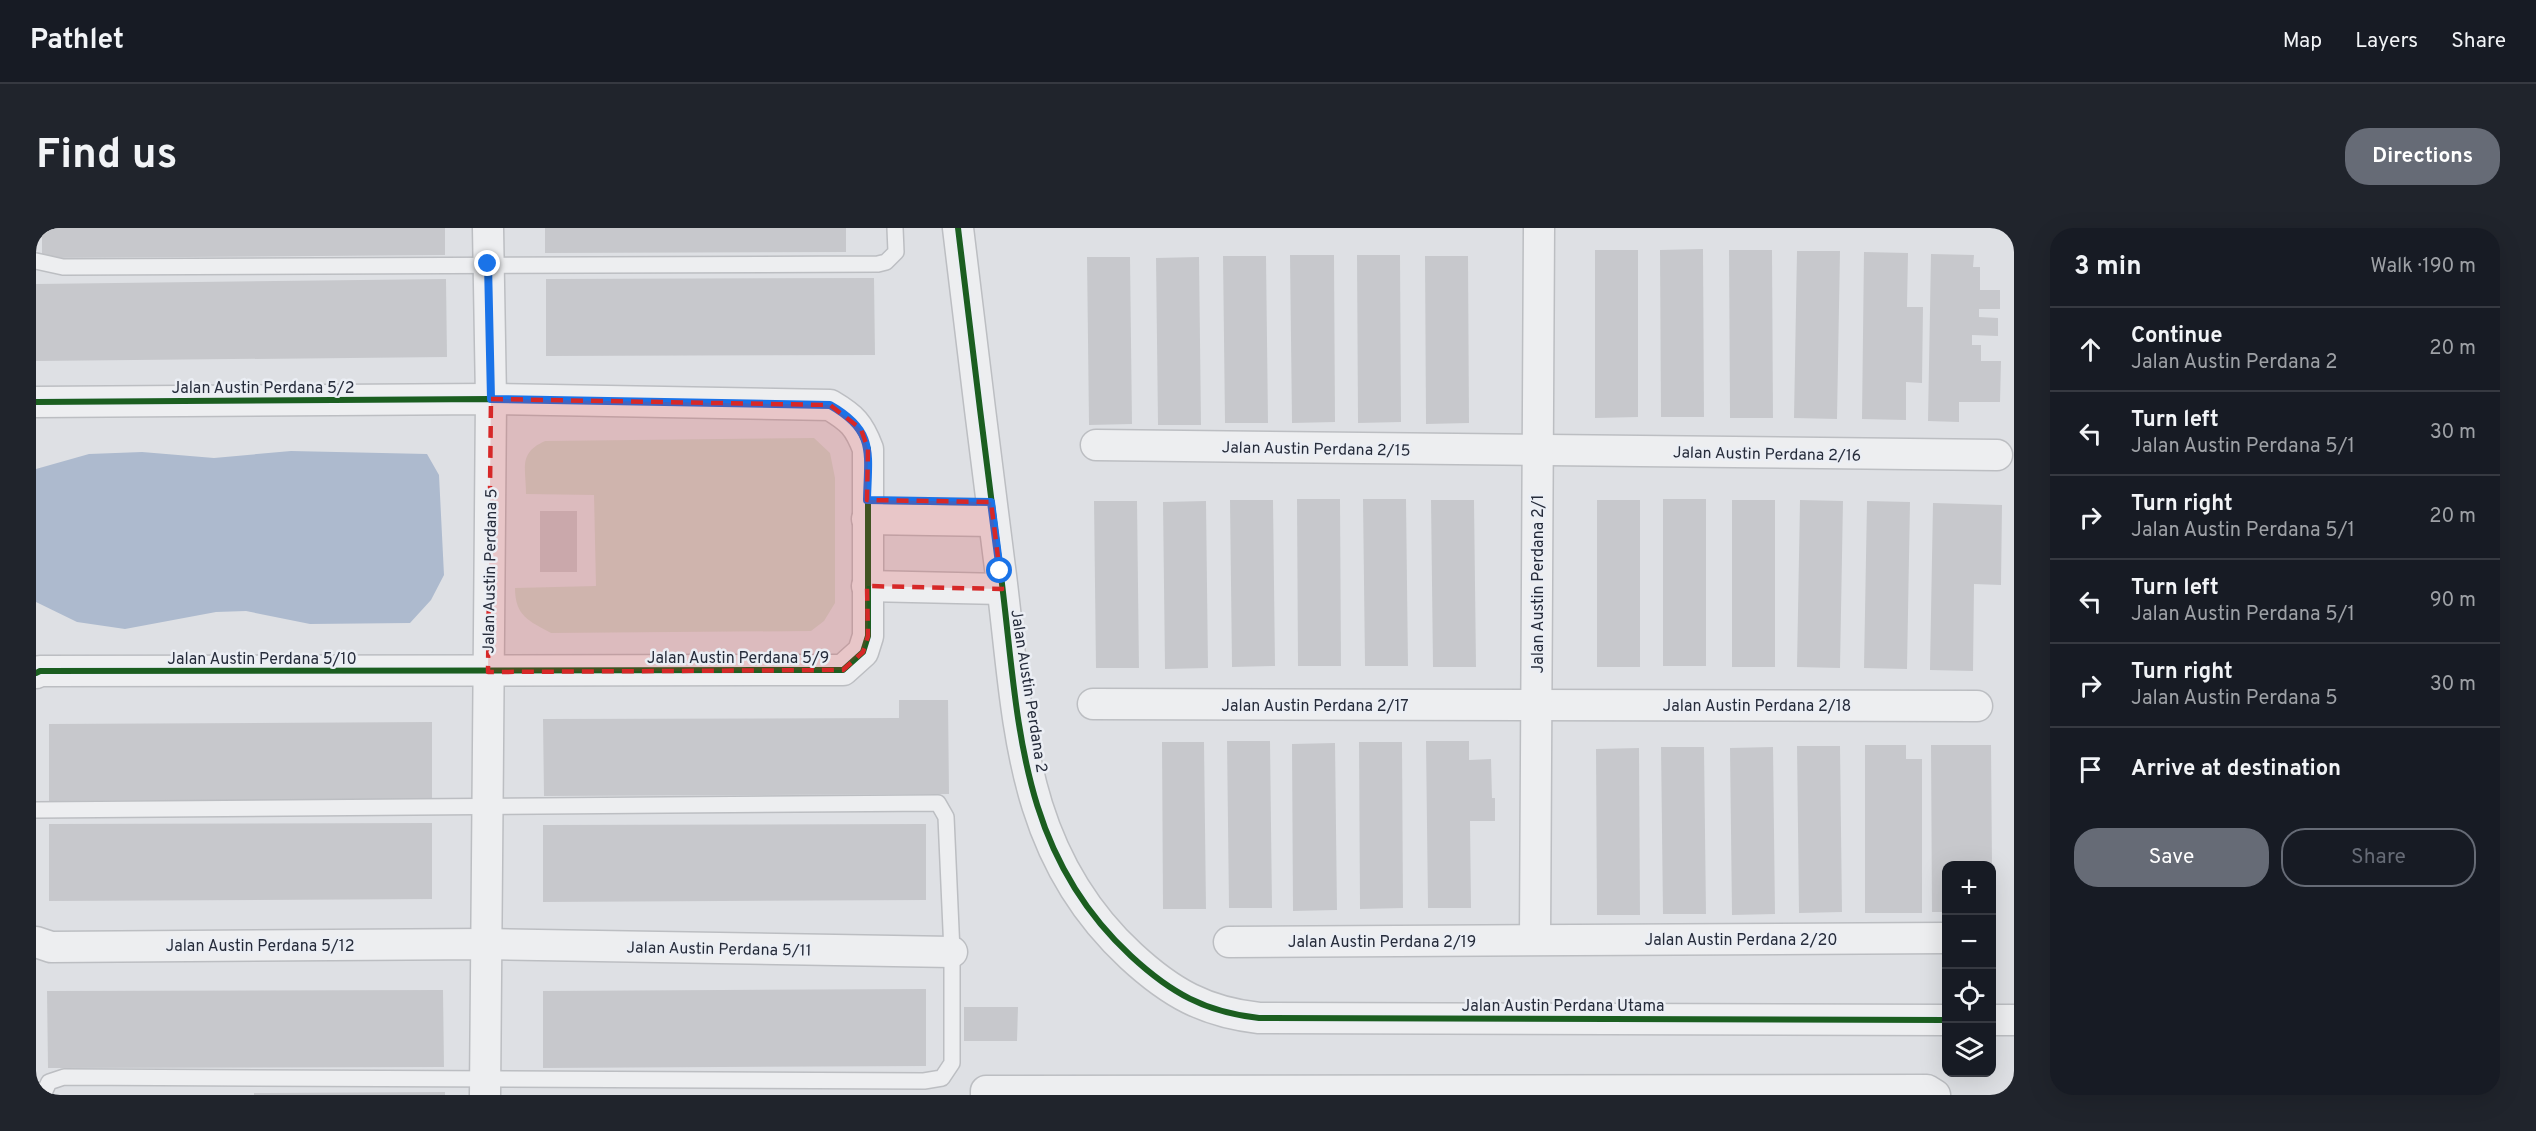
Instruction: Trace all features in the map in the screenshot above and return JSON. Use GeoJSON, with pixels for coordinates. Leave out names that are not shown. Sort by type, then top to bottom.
{"type":"FeatureCollection","features":[{"type":"Feature","properties":{"kind":"street","name":"Jalan Austin Perdana 5"},"geometry":{"type":"LineString","coordinates":[[485,1087],[491,399],[488,228]]}},
{"type":"Feature","properties":{"kind":"street","name":"Jalan Austin Perdana 2"},"geometry":{"type":"LineString","coordinates":[[958,228],[1010,671],[1035,805],[1054,853],[1082,901],[1114,940],[1149,972],[1183,996]]}},
{"type":"Feature","properties":{"kind":"street","name":"Jalan Austin Perdana 2/1"},"geometry":{"type":"LineString","coordinates":[[1535,939],[1539,228]]}},
{"type":"Feature","properties":{"kind":"street","name":"Jalan Austin Perdana 5/2"},"geometry":{"type":"LineString","coordinates":[[36,402],[491,399],[830,405],[848,415],[861,429],[868,449],[867,509]]}},
{"type":"Feature","properties":{"kind":"street","name":"Jalan Austin Perdana 2/15"},"geometry":{"type":"LineString","coordinates":[[1096,445],[1537,450]]}},
{"type":"Feature","properties":{"kind":"street","name":"Jalan Austin Perdana 2/16"},"geometry":{"type":"LineString","coordinates":[[1537,450],[1997,456]]}},
{"type":"Feature","properties":{"kind":"street"},"geometry":{"type":"LineString","coordinates":[[867,509],[992,512]]}},
{"type":"Feature","properties":{"kind":"street","name":"Jalan Austin Perdana 5/9"},"geometry":{"type":"LineString","coordinates":[[488,672],[843,670],[863,652],[868,636],[867,509]]}},
{"type":"Feature","properties":{"kind":"street"},"geometry":{"type":"LineString","coordinates":[[867,578],[1001,580]]}},
{"type":"Feature","properties":{"kind":"street","name":"Jalan Austin Perdana 5/10"},"geometry":{"type":"LineString","coordinates":[[36,673],[40,671],[488,672]]}},
{"type":"Feature","properties":{"kind":"street","name":"Jalan Austin Perdana 2/17"},"geometry":{"type":"LineString","coordinates":[[1093,704],[1536,705]]}},
{"type":"Feature","properties":{"kind":"street","name":"Jalan Austin Perdana 2/18"},"geometry":{"type":"LineString","coordinates":[[1536,705],[1977,706]]}},
{"type":"Feature","properties":{"kind":"street","name":"Jalan Austin Perdana 2/20"},"geometry":{"type":"LineString","coordinates":[[1535,939],[1942,938]]}},
{"type":"Feature","properties":{"kind":"street","name":"Jalan Austin Perdana 2/19"},"geometry":{"type":"LineString","coordinates":[[1229,942],[1535,939]]}},
{"type":"Feature","properties":{"kind":"street","name":"Jalan Austin Perdana 5/12"},"geometry":{"type":"LineString","coordinates":[[36,942],[51,947],[486,944]]}},
{"type":"Feature","properties":{"kind":"street","name":"Jalan Austin Perdana 5/11"},"geometry":{"type":"LineString","coordinates":[[486,944],[952,952]]}},
{"type":"Feature","properties":{"kind":"street","name":"Jalan Austin Perdana Utama"},"geometry":{"type":"LineString","coordinates":[[1183,996],[1230,1015],[1259,1018],[1942,1020]]}},
{"type":"Feature","properties":{"kind":"street"},"geometry":{"type":"LineString","coordinates":[[1996,1020],[2014,1020]]}},
{"type":"Feature","properties":{"kind":"street"},"geometry":{"type":"LineString","coordinates":[[986,1093],[1927,1090],[1935,1095]]}},
{"type":"Feature","properties":{"kind":"lane"},"geometry":{"type":"LineString","coordinates":[[36,261],[63,267],[878,264],[886,262],[896,252],[895,228]]}},
{"type":"Feature","properties":{"kind":"lane"},"geometry":{"type":"LineString","coordinates":[[36,810],[938,803],[946,817],[952,952],[952,1063],[942,1078],[924,1081],[485,1087],[64,1077],[50,1082],[43,1095]]}},
{"type":"Feature","properties":{"kind":"highlighted area"},"geometry":{"type":"Polygon","coordinates":[[[491,399],[830,405],[861,429],[868,449],[867,500],[991,502],[1002,589],[867,586],[868,636],[863,652],[843,670],[488,672],[491,399]]]}},
{"type":"Feature","properties":{"kind":"shaded area"},"geometry":{"type":"Polygon","coordinates":[[[814,438],[830,453],[835,478],[835,603],[824,621],[811,631],[551,633],[530,621],[521,611],[515,588],[596,586],[594,495],[526,494],[525,462],[536,446],[545,441],[814,438]]]}},
{"type":"Feature","properties":{"kind":"water"},"geometry":{"type":"Polygon","coordinates":[[[291,451],[427,454],[439,475],[444,575],[431,600],[410,623],[310,624],[246,611],[216,612],[125,629],[77,622],[36,602],[36,469],[89,454],[142,452],[214,458],[291,451]]]}},
{"type":"Feature","properties":{"kind":"building"},"geometry":{"type":"Polygon","coordinates":[[[42,228],[445,228],[445,255],[42,258],[42,228]]]}},
{"type":"Feature","properties":{"kind":"building"},"geometry":{"type":"Polygon","coordinates":[[[545,228],[846,228],[846,252],[545,253],[545,228]]]}},
{"type":"Feature","properties":{"kind":"building"},"geometry":{"type":"Polygon","coordinates":[[[1703,249],[1704,417],[1661,417],[1660,250],[1703,249]]]}},
{"type":"Feature","properties":{"kind":"building"},"geometry":{"type":"Polygon","coordinates":[[[1595,250],[1638,250],[1638,417],[1595,418],[1595,250]]]}},
{"type":"Feature","properties":{"kind":"building"},"geometry":{"type":"Polygon","coordinates":[[[1729,250],[1772,250],[1773,418],[1730,418],[1729,250]]]}},
{"type":"Feature","properties":{"kind":"building"},"geometry":{"type":"Polygon","coordinates":[[[1797,251],[1840,251],[1837,419],[1794,418],[1797,251]]]}},
{"type":"Feature","properties":{"kind":"building"},"geometry":{"type":"Polygon","coordinates":[[[1864,252],[1908,253],[1907,307],[1923,307],[1922,383],[1906,382],[1906,420],[1862,419],[1864,252]]]}},
{"type":"Feature","properties":{"kind":"building"},"geometry":{"type":"Polygon","coordinates":[[[1931,254],[1974,255],[1973,267],[1980,267],[1980,290],[2000,290],[2000,309],[1979,309],[1979,317],[1998,318],[1998,336],[1972,335],[1972,345],[1981,345],[1981,361],[2001,361],[2000,402],[1959,402],[1959,422],[1928,421],[1931,254]]]}},
{"type":"Feature","properties":{"kind":"building"},"geometry":{"type":"Polygon","coordinates":[[[1290,255],[1334,255],[1335,422],[1292,423],[1290,255]]]}},
{"type":"Feature","properties":{"kind":"building"},"geometry":{"type":"Polygon","coordinates":[[[1357,255],[1400,255],[1401,422],[1358,423],[1357,255]]]}},
{"type":"Feature","properties":{"kind":"building"},"geometry":{"type":"Polygon","coordinates":[[[1223,256],[1266,256],[1268,423],[1225,423],[1223,256]]]}},
{"type":"Feature","properties":{"kind":"building"},"geometry":{"type":"Polygon","coordinates":[[[1425,256],[1468,256],[1469,423],[1426,424],[1425,256]]]}},
{"type":"Feature","properties":{"kind":"building"},"geometry":{"type":"Polygon","coordinates":[[[1087,257],[1130,257],[1132,424],[1089,425],[1087,257]]]}},
{"type":"Feature","properties":{"kind":"building"},"geometry":{"type":"Polygon","coordinates":[[[1199,257],[1201,425],[1158,425],[1156,258],[1199,257]]]}},
{"type":"Feature","properties":{"kind":"building"},"geometry":{"type":"Polygon","coordinates":[[[874,278],[875,355],[546,356],[546,279],[874,278]]]}},
{"type":"Feature","properties":{"kind":"building"},"geometry":{"type":"Polygon","coordinates":[[[446,279],[447,357],[36,361],[36,284],[446,279]]]}},
{"type":"Feature","properties":{"kind":"building"},"geometry":{"type":"Polygon","coordinates":[[[1297,499],[1340,499],[1341,666],[1298,666],[1297,499]]]}},
{"type":"Feature","properties":{"kind":"building"},"geometry":{"type":"Polygon","coordinates":[[[1363,499],[1406,499],[1408,666],[1365,666],[1363,499]]]}},
{"type":"Feature","properties":{"kind":"building"},"geometry":{"type":"Polygon","coordinates":[[[1663,499],[1706,499],[1706,666],[1663,666],[1663,499]]]}},
{"type":"Feature","properties":{"kind":"building"},"geometry":{"type":"Polygon","coordinates":[[[1230,500],[1273,500],[1275,666],[1232,667],[1230,500]]]}},
{"type":"Feature","properties":{"kind":"building"},"geometry":{"type":"Polygon","coordinates":[[[1431,500],[1474,500],[1476,667],[1433,667],[1431,500]]]}},
{"type":"Feature","properties":{"kind":"building"},"geometry":{"type":"Polygon","coordinates":[[[1597,500],[1640,500],[1640,667],[1597,667],[1597,500]]]}},
{"type":"Feature","properties":{"kind":"building"},"geometry":{"type":"Polygon","coordinates":[[[1732,500],[1775,500],[1775,667],[1732,667],[1732,500]]]}},
{"type":"Feature","properties":{"kind":"building"},"geometry":{"type":"Polygon","coordinates":[[[1800,500],[1843,501],[1840,668],[1797,667],[1800,500]]]}},
{"type":"Feature","properties":{"kind":"building"},"geometry":{"type":"Polygon","coordinates":[[[1094,501],[1137,501],[1139,668],[1096,668],[1094,501]]]}},
{"type":"Feature","properties":{"kind":"building"},"geometry":{"type":"Polygon","coordinates":[[[1206,501],[1208,668],[1165,669],[1163,502],[1206,501]]]}},
{"type":"Feature","properties":{"kind":"building"},"geometry":{"type":"Polygon","coordinates":[[[1867,501],[1910,502],[1907,669],[1864,668],[1867,501]]]}},
{"type":"Feature","properties":{"kind":"building"},"geometry":{"type":"Polygon","coordinates":[[[1933,503],[2002,505],[2001,585],[1974,584],[1973,671],[1930,670],[1933,503]]]}},
{"type":"Feature","properties":{"kind":"building"},"geometry":{"type":"Polygon","coordinates":[[[540,511],[577,511],[577,572],[540,572],[540,511]]]}},
{"type":"Feature","properties":{"kind":"building"},"geometry":{"type":"Polygon","coordinates":[[[899,700],[948,700],[949,794],[544,796],[543,719],[899,718],[899,700]]]}},
{"type":"Feature","properties":{"kind":"building"},"geometry":{"type":"Polygon","coordinates":[[[432,722],[432,799],[49,801],[49,724],[432,722]]]}},
{"type":"Feature","properties":{"kind":"building"},"geometry":{"type":"Polygon","coordinates":[[[1227,741],[1270,741],[1272,908],[1229,908],[1227,741]]]}},
{"type":"Feature","properties":{"kind":"building"},"geometry":{"type":"Polygon","coordinates":[[[1426,741],[1469,741],[1469,760],[1491,759],[1495,821],[1470,821],[1471,908],[1428,908],[1426,741]]]}},
{"type":"Feature","properties":{"kind":"building"},"geometry":{"type":"Polygon","coordinates":[[[1162,742],[1204,742],[1206,909],[1163,909],[1162,742]]]}},
{"type":"Feature","properties":{"kind":"building"},"geometry":{"type":"Polygon","coordinates":[[[1359,742],[1402,742],[1403,908],[1360,909],[1359,742]]]}},
{"type":"Feature","properties":{"kind":"building"},"geometry":{"type":"Polygon","coordinates":[[[1335,743],[1337,910],[1293,911],[1292,744],[1335,743]]]}},
{"type":"Feature","properties":{"kind":"building"},"geometry":{"type":"Polygon","coordinates":[[[1865,745],[1906,745],[1906,759],[1922,759],[1922,913],[1865,913],[1865,745]]]}},
{"type":"Feature","properties":{"kind":"building"},"geometry":{"type":"Polygon","coordinates":[[[1931,745],[1991,745],[1992,861],[1942,861],[1942,912],[1932,912],[1931,745]]]}},
{"type":"Feature","properties":{"kind":"building"},"geometry":{"type":"Polygon","coordinates":[[[1797,746],[1840,746],[1842,912],[1799,913],[1797,746]]]}},
{"type":"Feature","properties":{"kind":"building"},"geometry":{"type":"Polygon","coordinates":[[[1661,747],[1704,747],[1706,914],[1663,914],[1661,747]]]}},
{"type":"Feature","properties":{"kind":"building"},"geometry":{"type":"Polygon","coordinates":[[[1773,747],[1775,914],[1732,915],[1730,748],[1773,747]]]}},
{"type":"Feature","properties":{"kind":"building"},"geometry":{"type":"Polygon","coordinates":[[[1639,748],[1640,915],[1597,915],[1596,749],[1639,748]]]}},
{"type":"Feature","properties":{"kind":"building"},"geometry":{"type":"Polygon","coordinates":[[[432,823],[432,899],[49,901],[49,824],[432,823]]]}},
{"type":"Feature","properties":{"kind":"building"},"geometry":{"type":"Polygon","coordinates":[[[926,824],[926,900],[543,902],[543,825],[926,824]]]}},
{"type":"Feature","properties":{"kind":"building"},"geometry":{"type":"Polygon","coordinates":[[[926,989],[926,1066],[543,1068],[543,991],[926,989]]]}},
{"type":"Feature","properties":{"kind":"building"},"geometry":{"type":"Polygon","coordinates":[[[443,990],[444,1067],[48,1068],[47,991],[443,990]]]}},
{"type":"Feature","properties":{"kind":"building"},"geometry":{"type":"Polygon","coordinates":[[[964,1007],[1018,1007],[1017,1041],[964,1041],[964,1007]]]}},
{"type":"Feature","properties":{"kind":"building"},"geometry":{"type":"Polygon","coordinates":[[[445,1092],[445,1095],[254,1095],[254,1093],[445,1092]]]}},
{"type":"Feature","properties":{"kind":"cycle path"},"geometry":{"type":"LineString","coordinates":[[958,228],[1012,674],[1029,776],[1044,824],[1064,870],[1093,915],[1146,969],[1175,990],[1205,1006],[1259,1018],[1942,1020]]}},
{"type":"Feature","properties":{"kind":"cycle path"},"geometry":{"type":"LineString","coordinates":[[36,402],[491,399],[830,405],[854,423],[868,449],[868,636],[863,652],[843,670],[40,671],[36,673]]}},
{"type":"Feature","properties":{"kind":"route"},"geometry":{"type":"LineString","coordinates":[[488,264],[491,399],[830,405],[848,415],[861,429],[868,449],[867,500],[991,502],[1000,571]]}}]}
